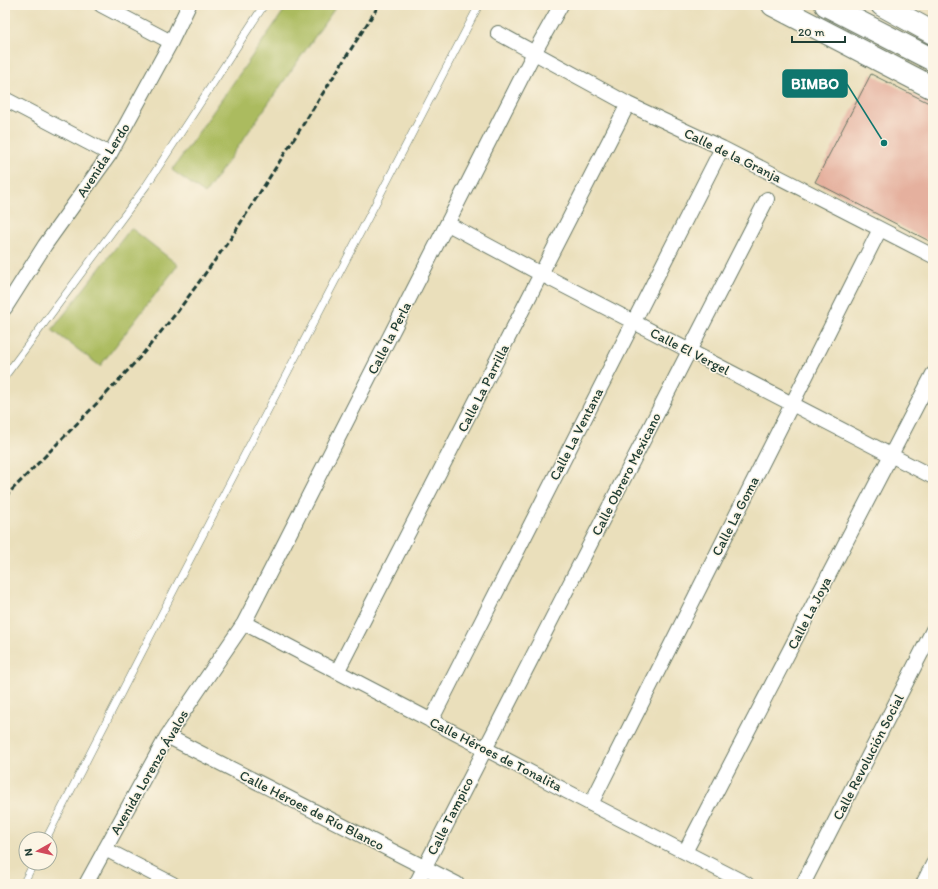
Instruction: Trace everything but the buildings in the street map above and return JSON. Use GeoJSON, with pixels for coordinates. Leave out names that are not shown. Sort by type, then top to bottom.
{"type":"FeatureCollection","features":[{"type":"Feature","properties":{"kind":"main road"},"geometry":{"type":"LineString","coordinates":[[773,5],[933,88]]}},
{"type":"Feature","properties":{"kind":"main road"},"geometry":{"type":"LineString","coordinates":[[826,5],[933,60]]}},
{"type":"Feature","properties":{"kind":"main road"},"geometry":{"type":"LineString","coordinates":[[882,5],[933,33]]}},
{"type":"Feature","properties":{"kind":"street"},"geometry":{"type":"LineString","coordinates":[[101,5],[172,42]]}},
{"type":"Feature","properties":{"kind":"street","name":"Avenida Lerdo"},"geometry":{"type":"LineString","coordinates":[[5,308],[45,245],[110,154],[172,42],[189,5]]}},
{"type":"Feature","properties":{"kind":"street"},"geometry":{"type":"LineString","coordinates":[[534,53],[561,5]]}},
{"type":"Feature","properties":{"kind":"street","name":"Calle de la Granja"},"geometry":{"type":"LineString","coordinates":[[498,33],[628,104],[722,148],[933,256]]}},
{"type":"Feature","properties":{"kind":"street","name":"Calle la Perla"},"geometry":{"type":"LineString","coordinates":[[244,623],[534,53]]}},
{"type":"Feature","properties":{"kind":"street"},"geometry":{"type":"LineString","coordinates":[[5,99],[110,154]]}},
{"type":"Feature","properties":{"kind":"street","name":"Calle La Parrilla"},"geometry":{"type":"LineString","coordinates":[[337,672],[628,104]]}},
{"type":"Feature","properties":{"kind":"street","name":"Calle La Ventana"},"geometry":{"type":"LineString","coordinates":[[431,721],[722,148]]}},
{"type":"Feature","properties":{"kind":"street","name":"Calle Obrero Mexicano"},"geometry":{"type":"LineString","coordinates":[[485,749],[767,199]]}},
{"type":"Feature","properties":{"kind":"street","name":"Calle El Vergel"},"geometry":{"type":"LineString","coordinates":[[448,224],[541,274],[933,477]]}},
{"type":"Feature","properties":{"kind":"street","name":"Calle La Goma"},"geometry":{"type":"LineString","coordinates":[[591,804],[880,229]]}},
{"type":"Feature","properties":{"kind":"street","name":"Calle La Joya"},"geometry":{"type":"LineString","coordinates":[[685,852],[933,374]]}},
{"type":"Feature","properties":{"kind":"street","name":"Calle Héroes de Tonalita"},"geometry":{"type":"LineString","coordinates":[[244,623],[747,884]]}},
{"type":"Feature","properties":{"kind":"street","name":"Avenida Lorenzo Ávalos"},"geometry":{"type":"LineString","coordinates":[[86,884],[167,736],[244,623]]}},
{"type":"Feature","properties":{"kind":"street","name":"Calle Revolución Social"},"geometry":{"type":"LineString","coordinates":[[802,884],[933,630]]}},
{"type":"Feature","properties":{"kind":"street","name":"Calle Héroes de Río Blanco"},"geometry":{"type":"LineString","coordinates":[[167,736],[457,884]]}},
{"type":"Feature","properties":{"kind":"street","name":"Calle Tampico"},"geometry":{"type":"LineString","coordinates":[[416,884],[485,749]]}},
{"type":"Feature","properties":{"kind":"street"},"geometry":{"type":"LineString","coordinates":[[105,849],[173,884]]}},
{"type":"Feature","properties":{"kind":"street"},"geometry":{"type":"LineString","coordinates":[[923,884],[933,864]]}},
{"type":"Feature","properties":{"kind":"lane"},"geometry":{"type":"LineString","coordinates":[[5,376],[146,186],[264,5]]}},
{"type":"Feature","properties":{"kind":"lane"},"geometry":{"type":"LineString","coordinates":[[50,831],[479,5]]}},
{"type":"Feature","properties":{"kind":"lane"},"geometry":{"type":"LineString","coordinates":[[23,884],[30,871]]}},
{"type":"Feature","properties":{"kind":"green space"},"geometry":{"type":"Polygon","coordinates":[[[288,5],[337,5],[205,194],[172,170],[288,5]]]}},
{"type":"Feature","properties":{"kind":"green space"},"geometry":{"type":"Polygon","coordinates":[[[131,228],[178,265],[100,366],[52,330],[131,228]]]}},
{"type":"Feature","properties":{"kind":"railway"},"geometry":{"type":"LineString","coordinates":[[5,497],[107,393],[141,356],[178,311],[231,238],[379,5]]}},
{"type":"Feature","properties":{"kind":"place","name":"BIMBO"},"geometry":{"type":"Point","coordinates":[884,143]}}]}
